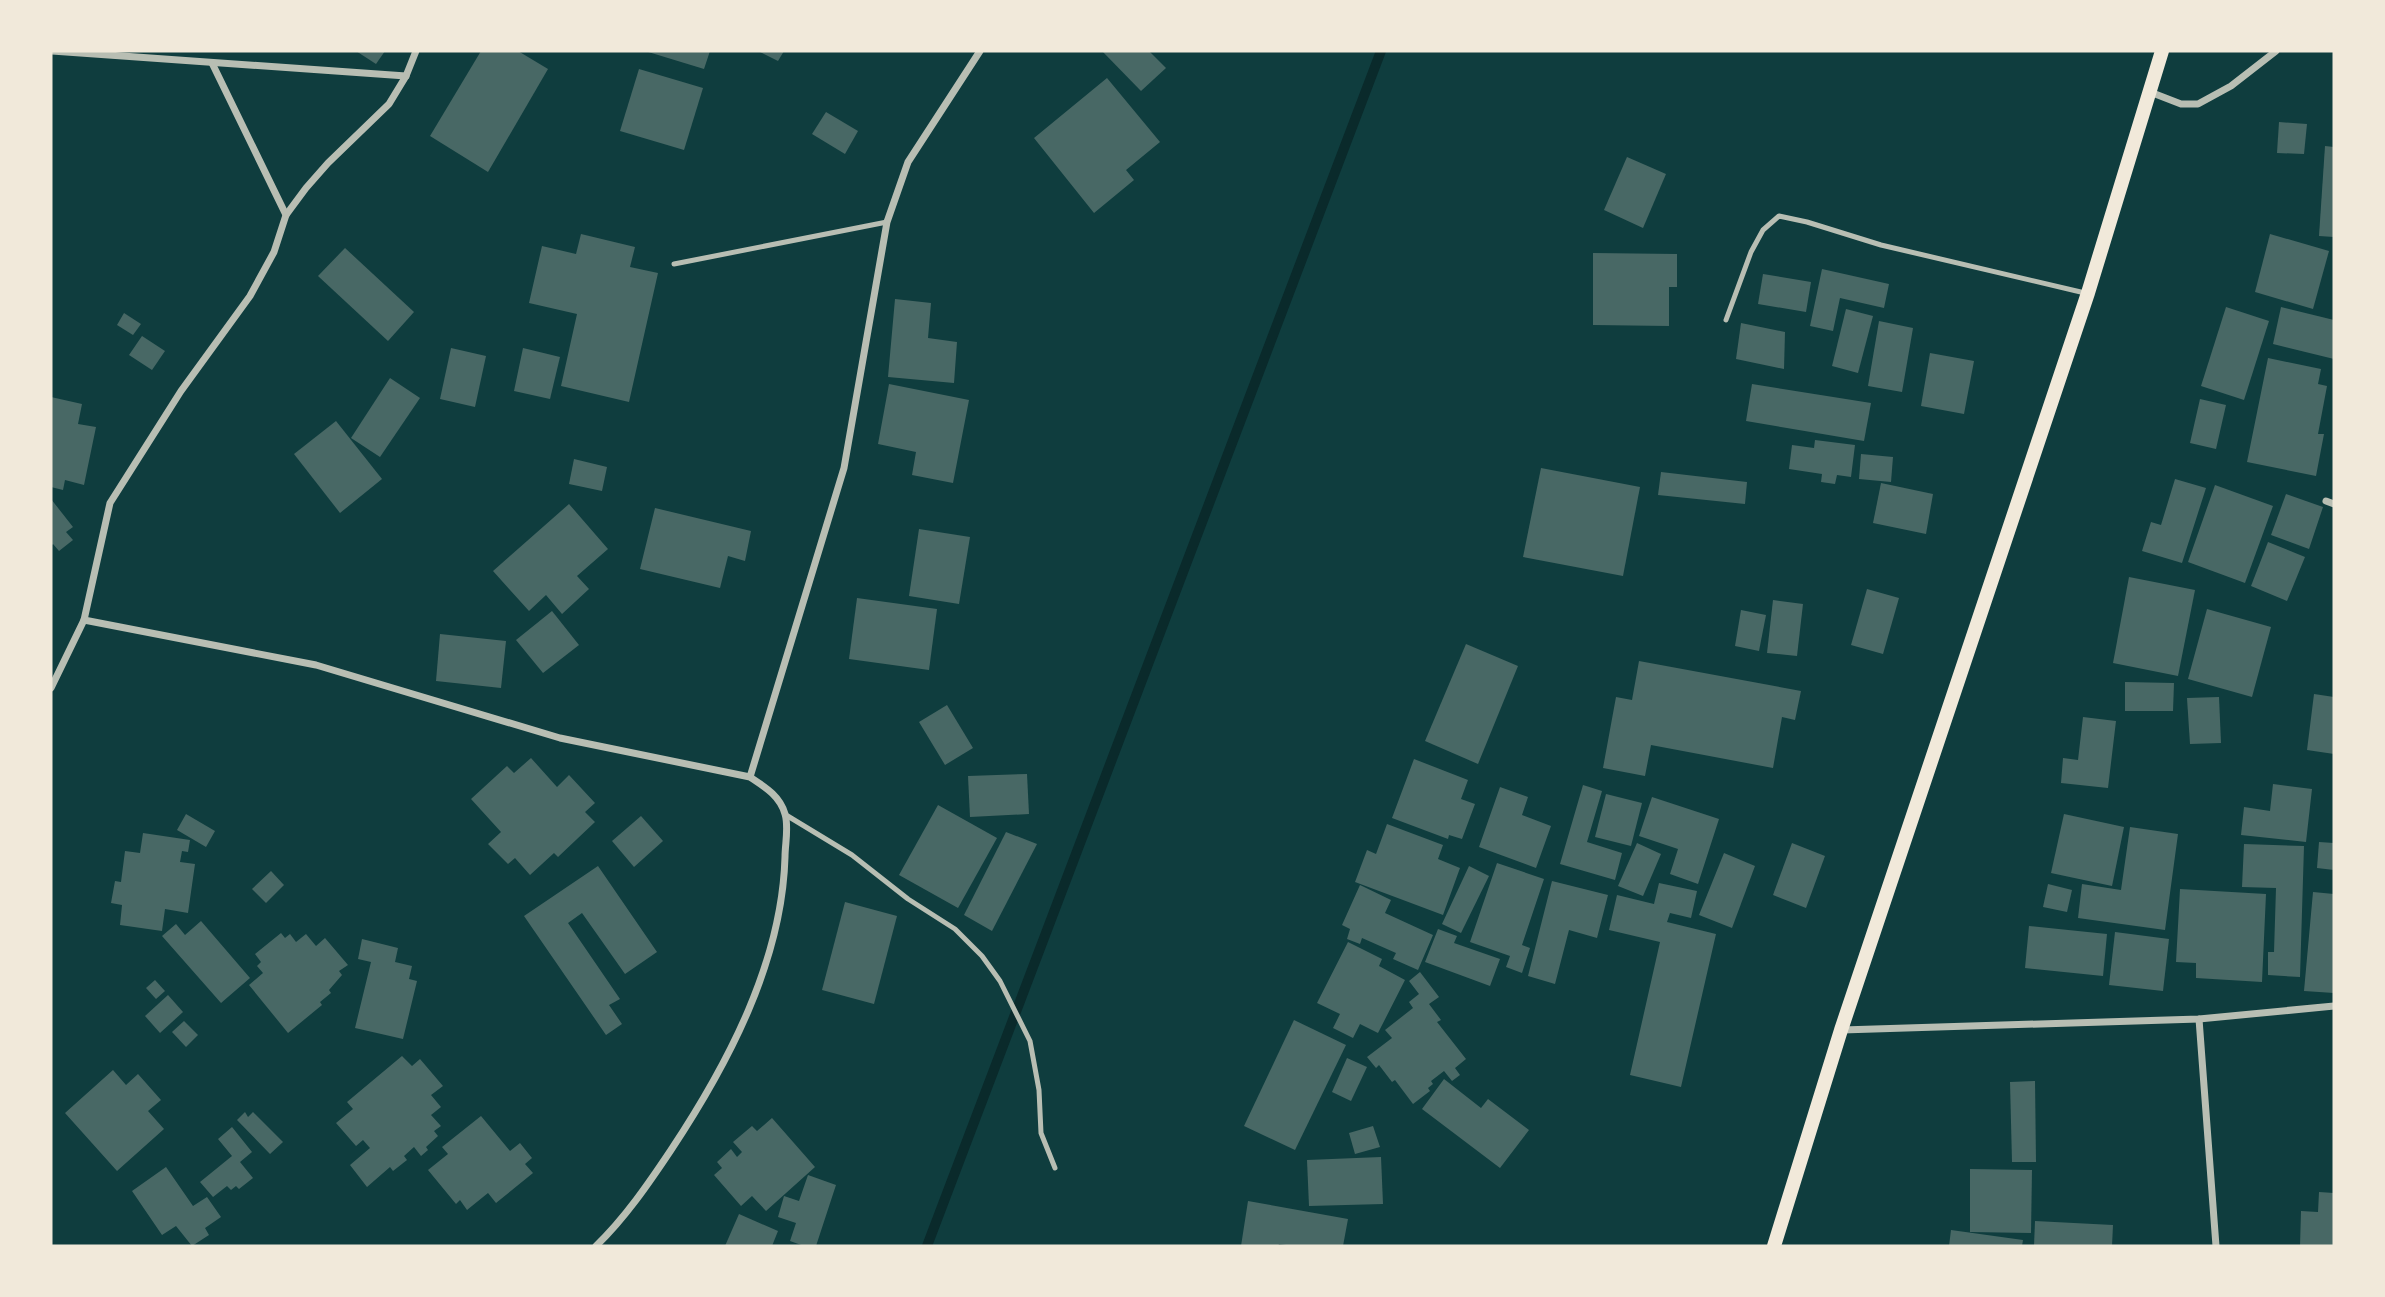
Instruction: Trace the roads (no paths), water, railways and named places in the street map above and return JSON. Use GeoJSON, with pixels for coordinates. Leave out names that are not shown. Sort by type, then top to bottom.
{"type":"FeatureCollection","features":[{"type":"Feature","properties":{"kind":"main road"},"geometry":{"type":"LineString","coordinates":[[1773,1246],[1841,1030],[2088,293],[2162,51]]}},
{"type":"Feature","properties":{"kind":"street"},"geometry":{"type":"LineString","coordinates":[[52,51],[406,76]]}},
{"type":"Feature","properties":{"kind":"street"},"geometry":{"type":"LineString","coordinates":[[51,688],[84,620],[110,503],[181,391],[250,296],[274,252],[286,215],[328,163],[389,104],[406,76],[416,51]]}},
{"type":"Feature","properties":{"kind":"street"},"geometry":{"type":"LineString","coordinates":[[750,777],[844,468],[887,222],[908,162],[980,51]]}},
{"type":"Feature","properties":{"kind":"street"},"geometry":{"type":"LineString","coordinates":[[2149,92],[2181,104],[2198,104],[2231,86],[2276,51]]}},
{"type":"Feature","properties":{"kind":"street"},"geometry":{"type":"LineString","coordinates":[[212,63],[286,215]]}},
{"type":"Feature","properties":{"kind":"street"},"geometry":{"type":"LineString","coordinates":[[2326,501],[2334,504]]}},
{"type":"Feature","properties":{"kind":"street"},"geometry":{"type":"LineString","coordinates":[[84,620],[316,665],[560,738],[750,777],[776,795],[786,815],[784,879],[769,956],[734,1041],[691,1119],[646,1187],[596,1246]]}},
{"type":"Feature","properties":{"kind":"street"},"geometry":{"type":"LineString","coordinates":[[1841,1030],[2199,1019],[2334,1006]]}},
{"type":"Feature","properties":{"kind":"street"},"geometry":{"type":"LineString","coordinates":[[2199,1019],[2216,1246]]}},
{"type":"Feature","properties":{"kind":"lane"},"geometry":{"type":"LineString","coordinates":[[1726,320],[1751,252],[1763,230],[1779,216],[1881,245],[2088,293]]}},
{"type":"Feature","properties":{"kind":"lane"},"geometry":{"type":"LineString","coordinates":[[674,264],[887,222]]}},
{"type":"Feature","properties":{"kind":"lane"},"geometry":{"type":"LineString","coordinates":[[786,815],[852,855],[908,899],[956,929],[982,956],[1000,981],[1030,1041],[1039,1090],[1041,1133],[1055,1168]]}},
{"type":"Feature","properties":{"kind":"waterway"},"geometry":{"type":"LineString","coordinates":[[927,1246],[1381,51]]}}]}
